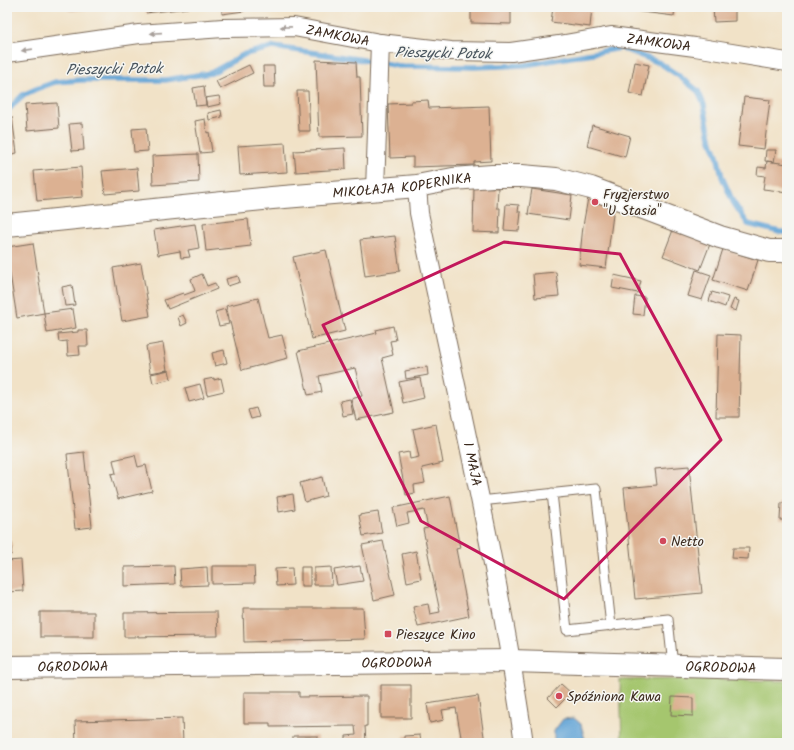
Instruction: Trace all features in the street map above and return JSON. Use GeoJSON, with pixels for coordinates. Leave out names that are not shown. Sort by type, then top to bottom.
{"type":"FeatureCollection","features":[{"type":"Feature","properties":{"kind":"street","name":"ZAMKOWA"},"geometry":{"type":"LineString","coordinates":[[7,53],[139,34],[223,28],[294,27],[379,47],[451,51],[511,52],[611,36],[695,47],[787,62]]}},
{"type":"Feature","properties":{"kind":"street"},"geometry":{"type":"LineString","coordinates":[[375,190],[379,47]]}},
{"type":"Feature","properties":{"kind":"street","name":"MIKOŁAJA KOPERNIKA"},"geometry":{"type":"LineString","coordinates":[[7,225],[272,198],[417,186],[453,179],[492,176],[522,176],[556,179],[591,188],[720,237],[769,251],[787,251]]}},
{"type":"Feature","properties":{"kind":"street","name":"1 MAJA"},"geometry":{"type":"LineString","coordinates":[[417,186],[419,213],[480,501],[511,661],[524,743]]}},
{"type":"Feature","properties":{"kind":"street","name":"OGRODOWA"},"geometry":{"type":"LineString","coordinates":[[7,667],[511,661],[787,669]]}},
{"type":"Feature","properties":{"kind":"lane"},"geometry":{"type":"LineString","coordinates":[[480,501],[596,489],[611,626]]}},
{"type":"Feature","properties":{"kind":"lane"},"geometry":{"type":"LineString","coordinates":[[552,493],[567,630],[668,619],[673,666]]}},
{"type":"Feature","properties":{"kind":"highlighted area"},"geometry":{"type":"Polygon","coordinates":[[[504,242],[620,254],[721,440],[564,599],[421,521],[323,325],[504,242]]]}},
{"type":"Feature","properties":{"kind":"green space"},"geometry":{"type":"Polygon","coordinates":[[[699,679],[787,681],[787,743],[622,743],[620,680],[699,679]]]}},
{"type":"Feature","properties":{"kind":"water"},"geometry":{"type":"Polygon","coordinates":[[[574,718],[581,724],[586,743],[554,743],[554,731],[563,719],[574,718]]]}},
{"type":"Feature","properties":{"kind":"building"},"geometry":{"type":"Polygon","coordinates":[[[68,7],[101,7],[101,8],[69,11],[68,7]]]}},
{"type":"Feature","properties":{"kind":"building"},"geometry":{"type":"Polygon","coordinates":[[[145,7],[188,7],[188,8],[146,13],[145,7]]]}},
{"type":"Feature","properties":{"kind":"building"},"geometry":{"type":"Polygon","coordinates":[[[222,7],[244,7],[244,11],[222,14],[222,7]]]}},
{"type":"Feature","properties":{"kind":"building"},"geometry":{"type":"Polygon","coordinates":[[[471,7],[511,7],[511,24],[471,23],[471,7]]]}},
{"type":"Feature","properties":{"kind":"building"},"geometry":{"type":"Polygon","coordinates":[[[553,7],[592,7],[590,27],[551,22],[553,7]]]}},
{"type":"Feature","properties":{"kind":"building"},"geometry":{"type":"Polygon","coordinates":[[[634,7],[675,7],[674,16],[634,11],[634,7]]]}},
{"type":"Feature","properties":{"kind":"building"},"geometry":{"type":"Polygon","coordinates":[[[713,7],[735,7],[735,21],[714,22],[713,7]]]}},
{"type":"Feature","properties":{"kind":"building"},"geometry":{"type":"Polygon","coordinates":[[[316,60],[356,62],[357,77],[360,77],[362,136],[319,137],[316,60]]]}},
{"type":"Feature","properties":{"kind":"building"},"geometry":{"type":"Polygon","coordinates":[[[635,62],[649,65],[643,96],[629,93],[635,62]]]}},
{"type":"Feature","properties":{"kind":"building"},"geometry":{"type":"Polygon","coordinates":[[[249,65],[253,73],[220,89],[216,81],[249,65]]]}},
{"type":"Feature","properties":{"kind":"building"},"geometry":{"type":"Polygon","coordinates":[[[263,66],[274,66],[275,87],[264,87],[263,66]]]}},
{"type":"Feature","properties":{"kind":"building"},"geometry":{"type":"Polygon","coordinates":[[[204,86],[206,105],[196,106],[193,88],[204,86]]]}},
{"type":"Feature","properties":{"kind":"building"},"geometry":{"type":"Polygon","coordinates":[[[297,91],[308,91],[310,131],[299,131],[297,91]]]}},
{"type":"Feature","properties":{"kind":"building"},"geometry":{"type":"Polygon","coordinates":[[[219,96],[221,104],[207,107],[205,98],[219,96]]]}},
{"type":"Feature","properties":{"kind":"building"},"geometry":{"type":"Polygon","coordinates":[[[744,97],[770,100],[764,149],[738,146],[744,97]]]}},
{"type":"Feature","properties":{"kind":"building"},"geometry":{"type":"Polygon","coordinates":[[[428,100],[429,108],[489,106],[491,161],[474,162],[474,165],[413,167],[413,157],[390,158],[388,104],[411,103],[411,101],[428,100]]]}},
{"type":"Feature","properties":{"kind":"building"},"geometry":{"type":"Polygon","coordinates":[[[57,103],[59,128],[27,131],[25,105],[57,103]]]}},
{"type":"Feature","properties":{"kind":"building"},"geometry":{"type":"Polygon","coordinates":[[[221,110],[222,117],[209,120],[208,113],[221,110]]]}},
{"type":"Feature","properties":{"kind":"building"},"geometry":{"type":"Polygon","coordinates":[[[12,117],[17,153],[7,155],[7,123],[12,117]]]}},
{"type":"Feature","properties":{"kind":"building"},"geometry":{"type":"Polygon","coordinates":[[[205,119],[207,133],[209,132],[212,152],[200,153],[195,121],[205,119]]]}},
{"type":"Feature","properties":{"kind":"building"},"geometry":{"type":"Polygon","coordinates":[[[82,123],[84,150],[72,151],[69,124],[82,123]]]}},
{"type":"Feature","properties":{"kind":"building"},"geometry":{"type":"Polygon","coordinates":[[[592,125],[630,136],[625,157],[587,146],[592,125]]]}},
{"type":"Feature","properties":{"kind":"building"},"geometry":{"type":"Polygon","coordinates":[[[146,128],[148,151],[134,152],[132,129],[146,128]]]}},
{"type":"Feature","properties":{"kind":"building"},"geometry":{"type":"Polygon","coordinates":[[[285,143],[287,172],[240,175],[238,146],[285,143]]]}},
{"type":"Feature","properties":{"kind":"building"},"geometry":{"type":"Polygon","coordinates":[[[345,148],[346,169],[296,172],[294,151],[345,148]]]}},
{"type":"Feature","properties":{"kind":"building"},"geometry":{"type":"Polygon","coordinates":[[[766,150],[776,150],[774,162],[765,161],[766,150]]]}},
{"type":"Feature","properties":{"kind":"building"},"geometry":{"type":"Polygon","coordinates":[[[198,154],[199,182],[153,185],[152,156],[198,154]]]}},
{"type":"Feature","properties":{"kind":"building"},"geometry":{"type":"Polygon","coordinates":[[[767,161],[787,164],[787,193],[763,189],[765,176],[757,175],[758,167],[766,168],[767,161]]]}},
{"type":"Feature","properties":{"kind":"building"},"geometry":{"type":"Polygon","coordinates":[[[81,167],[83,197],[37,201],[34,171],[81,167]]]}},
{"type":"Feature","properties":{"kind":"building"},"geometry":{"type":"Polygon","coordinates":[[[137,168],[139,191],[105,194],[102,171],[137,168]]]}},
{"type":"Feature","properties":{"kind":"building"},"geometry":{"type":"Polygon","coordinates":[[[7,182],[11,201],[7,202],[7,182]]]}},
{"type":"Feature","properties":{"kind":"building"},"geometry":{"type":"Polygon","coordinates":[[[474,187],[498,188],[497,208],[500,208],[499,233],[473,232],[474,187]]]}},
{"type":"Feature","properties":{"kind":"building"},"geometry":{"type":"Polygon","coordinates":[[[532,189],[572,195],[569,220],[528,214],[532,189]]]}},
{"type":"Feature","properties":{"kind":"building"},"geometry":{"type":"Polygon","coordinates":[[[588,198],[614,207],[606,268],[579,265],[583,226],[588,198]]]}},
{"type":"Feature","properties":{"kind":"building"},"geometry":{"type":"Polygon","coordinates":[[[506,204],[519,205],[518,212],[521,212],[519,231],[504,230],[506,204]]]}},
{"type":"Feature","properties":{"kind":"building"},"geometry":{"type":"Polygon","coordinates":[[[248,219],[251,246],[206,251],[203,224],[248,219]]]}},
{"type":"Feature","properties":{"kind":"building"},"geometry":{"type":"Polygon","coordinates":[[[195,224],[199,248],[188,250],[190,257],[181,258],[180,251],[158,255],[154,230],[195,224]]]}},
{"type":"Feature","properties":{"kind":"building"},"geometry":{"type":"Polygon","coordinates":[[[673,230],[710,244],[700,270],[663,256],[673,230]]]}},
{"type":"Feature","properties":{"kind":"building"},"geometry":{"type":"Polygon","coordinates":[[[395,236],[400,271],[365,276],[360,240],[395,236]]]}},
{"type":"Feature","properties":{"kind":"building"},"geometry":{"type":"Polygon","coordinates":[[[33,243],[44,313],[17,318],[7,247],[33,243]]]}},
{"type":"Feature","properties":{"kind":"building"},"geometry":{"type":"Polygon","coordinates":[[[723,249],[758,260],[748,291],[713,280],[723,249]]]}},
{"type":"Feature","properties":{"kind":"building"},"geometry":{"type":"Polygon","coordinates":[[[326,250],[345,331],[312,339],[293,257],[326,250]]]}},
{"type":"Feature","properties":{"kind":"building"},"geometry":{"type":"Polygon","coordinates":[[[141,263],[150,316],[122,321],[113,268],[141,263]]]}},
{"type":"Feature","properties":{"kind":"building"},"geometry":{"type":"Polygon","coordinates":[[[696,270],[711,275],[702,300],[688,296],[696,270]]]}},
{"type":"Feature","properties":{"kind":"building"},"geometry":{"type":"Polygon","coordinates":[[[556,272],[559,296],[535,298],[533,274],[556,272]]]}},
{"type":"Feature","properties":{"kind":"building"},"geometry":{"type":"Polygon","coordinates":[[[202,274],[207,286],[215,283],[217,289],[168,309],[164,300],[183,293],[184,295],[195,291],[191,279],[202,274]]]}},
{"type":"Feature","properties":{"kind":"building"},"geometry":{"type":"Polygon","coordinates":[[[614,275],[641,281],[638,293],[612,288],[614,275]]]}},
{"type":"Feature","properties":{"kind":"building"},"geometry":{"type":"Polygon","coordinates":[[[238,276],[240,282],[228,286],[226,279],[238,276]]]}},
{"type":"Feature","properties":{"kind":"building"},"geometry":{"type":"Polygon","coordinates":[[[72,285],[75,305],[65,306],[62,287],[72,285]]]}},
{"type":"Feature","properties":{"kind":"building"},"geometry":{"type":"Polygon","coordinates":[[[712,292],[728,297],[725,307],[709,301],[712,292]]]}},
{"type":"Feature","properties":{"kind":"building"},"geometry":{"type":"Polygon","coordinates":[[[635,296],[645,297],[643,315],[633,314],[635,296]]]}},
{"type":"Feature","properties":{"kind":"building"},"geometry":{"type":"Polygon","coordinates":[[[258,298],[268,338],[282,335],[288,358],[242,370],[226,306],[258,298]]]}},
{"type":"Feature","properties":{"kind":"building"},"geometry":{"type":"Polygon","coordinates":[[[734,299],[739,301],[736,311],[730,309],[734,299]]]}},
{"type":"Feature","properties":{"kind":"building"},"geometry":{"type":"Polygon","coordinates":[[[73,309],[76,328],[47,333],[44,313],[73,309]]]}},
{"type":"Feature","properties":{"kind":"building"},"geometry":{"type":"Polygon","coordinates":[[[225,309],[229,324],[219,326],[215,312],[225,309]]]}},
{"type":"Feature","properties":{"kind":"building"},"geometry":{"type":"Polygon","coordinates":[[[183,315],[187,323],[181,326],[178,317],[183,315]]]}},
{"type":"Feature","properties":{"kind":"building"},"geometry":{"type":"Polygon","coordinates":[[[393,326],[396,340],[390,341],[393,355],[382,358],[394,412],[356,420],[351,399],[362,396],[355,368],[319,376],[322,392],[308,395],[298,351],[377,333],[376,330],[393,326]]]}},
{"type":"Feature","properties":{"kind":"building"},"geometry":{"type":"Polygon","coordinates":[[[78,330],[87,330],[88,346],[79,346],[80,355],[68,356],[67,341],[59,342],[58,334],[78,332],[78,330]]]}},
{"type":"Feature","properties":{"kind":"building"},"geometry":{"type":"Polygon","coordinates":[[[718,334],[741,335],[739,417],[716,417],[718,334]]]}},
{"type":"Feature","properties":{"kind":"building"},"geometry":{"type":"Polygon","coordinates":[[[163,343],[167,370],[150,373],[146,346],[163,343]]]}},
{"type":"Feature","properties":{"kind":"building"},"geometry":{"type":"Polygon","coordinates":[[[224,350],[227,363],[215,366],[212,353],[224,350]]]}},
{"type":"Feature","properties":{"kind":"building"},"geometry":{"type":"Polygon","coordinates":[[[427,367],[428,375],[406,379],[405,371],[427,367]]]}},
{"type":"Feature","properties":{"kind":"building"},"geometry":{"type":"Polygon","coordinates":[[[169,370],[171,379],[153,383],[151,374],[169,370]]]}},
{"type":"Feature","properties":{"kind":"building"},"geometry":{"type":"Polygon","coordinates":[[[214,378],[214,380],[221,378],[224,391],[207,395],[204,380],[214,378]]]}},
{"type":"Feature","properties":{"kind":"building"},"geometry":{"type":"Polygon","coordinates":[[[420,378],[424,398],[403,403],[399,382],[420,378]]]}},
{"type":"Feature","properties":{"kind":"building"},"geometry":{"type":"Polygon","coordinates":[[[200,384],[204,398],[189,402],[185,388],[200,384]]]}},
{"type":"Feature","properties":{"kind":"building"},"geometry":{"type":"Polygon","coordinates":[[[350,399],[353,414],[343,416],[340,401],[350,399]]]}},
{"type":"Feature","properties":{"kind":"building"},"geometry":{"type":"Polygon","coordinates":[[[256,408],[259,417],[251,419],[248,410],[256,408]]]}},
{"type":"Feature","properties":{"kind":"building"},"geometry":{"type":"Polygon","coordinates":[[[436,424],[443,463],[422,468],[425,483],[414,485],[415,493],[406,495],[398,454],[409,452],[410,459],[419,457],[413,429],[436,424]]]}},
{"type":"Feature","properties":{"kind":"building"},"geometry":{"type":"Polygon","coordinates":[[[84,452],[92,527],[75,529],[67,454],[84,452]]]}},
{"type":"Feature","properties":{"kind":"building"},"geometry":{"type":"Polygon","coordinates":[[[135,455],[138,467],[146,465],[152,491],[118,499],[111,474],[116,473],[113,460],[135,455]]]}},
{"type":"Feature","properties":{"kind":"building","name":"Netto"},"geometry":{"type":"Polygon","coordinates":[[[689,466],[702,593],[635,599],[624,488],[657,485],[655,469],[689,466]]]}},
{"type":"Feature","properties":{"kind":"building"},"geometry":{"type":"Polygon","coordinates":[[[322,477],[326,496],[305,502],[300,483],[322,477]]]}},
{"type":"Feature","properties":{"kind":"building"},"geometry":{"type":"Polygon","coordinates":[[[293,494],[295,509],[279,512],[277,497],[293,494]]]}},
{"type":"Feature","properties":{"kind":"building"},"geometry":{"type":"Polygon","coordinates":[[[450,496],[460,548],[456,549],[469,616],[418,627],[413,607],[428,604],[430,614],[440,612],[423,529],[428,528],[424,510],[407,513],[409,523],[397,526],[393,508],[450,496]]]}},
{"type":"Feature","properties":{"kind":"building"},"geometry":{"type":"Polygon","coordinates":[[[781,503],[787,503],[787,520],[780,520],[781,503]]]}},
{"type":"Feature","properties":{"kind":"building"},"geometry":{"type":"Polygon","coordinates":[[[378,512],[382,533],[363,536],[359,515],[378,512]]]}},
{"type":"Feature","properties":{"kind":"building"},"geometry":{"type":"Polygon","coordinates":[[[383,541],[395,595],[374,600],[362,545],[383,541]]]}},
{"type":"Feature","properties":{"kind":"building"},"geometry":{"type":"Polygon","coordinates":[[[7,542],[12,543],[11,555],[7,554],[7,542]]]}},
{"type":"Feature","properties":{"kind":"building"},"geometry":{"type":"Polygon","coordinates":[[[733,548],[749,548],[748,559],[732,558],[733,548]]]}},
{"type":"Feature","properties":{"kind":"building"},"geometry":{"type":"Polygon","coordinates":[[[416,551],[421,579],[407,582],[402,554],[416,551]]]}},
{"type":"Feature","properties":{"kind":"building"},"geometry":{"type":"Polygon","coordinates":[[[21,560],[23,591],[7,592],[7,561],[21,560]]]}},
{"type":"Feature","properties":{"kind":"building"},"geometry":{"type":"Polygon","coordinates":[[[174,566],[175,584],[124,586],[124,567],[174,566]]]}},
{"type":"Feature","properties":{"kind":"building"},"geometry":{"type":"Polygon","coordinates":[[[212,566],[254,566],[255,583],[212,584],[212,566]]]}},
{"type":"Feature","properties":{"kind":"building"},"geometry":{"type":"Polygon","coordinates":[[[360,566],[363,581],[337,585],[334,570],[360,566]]]}},
{"type":"Feature","properties":{"kind":"building"},"geometry":{"type":"Polygon","coordinates":[[[207,567],[208,585],[181,586],[180,569],[207,567]]]}},
{"type":"Feature","properties":{"kind":"building"},"geometry":{"type":"Polygon","coordinates":[[[301,567],[310,567],[310,586],[301,586],[301,567]]]}},
{"type":"Feature","properties":{"kind":"building"},"geometry":{"type":"Polygon","coordinates":[[[331,567],[332,585],[314,585],[314,568],[331,567]]]}},
{"type":"Feature","properties":{"kind":"building"},"geometry":{"type":"Polygon","coordinates":[[[292,568],[293,585],[276,586],[275,569],[292,568]]]}},
{"type":"Feature","properties":{"kind":"building"},"geometry":{"type":"Polygon","coordinates":[[[243,608],[363,608],[365,639],[244,642],[243,608]]]}},
{"type":"Feature","properties":{"kind":"building"},"geometry":{"type":"Polygon","coordinates":[[[40,612],[94,612],[94,637],[40,637],[40,612]]]}},
{"type":"Feature","properties":{"kind":"building"},"geometry":{"type":"Polygon","coordinates":[[[217,612],[218,636],[124,637],[124,613],[217,612]]]}},
{"type":"Feature","properties":{"kind":"building","name":"Spóźniona Kawa"},"geometry":{"type":"Polygon","coordinates":[[[561,684],[571,693],[557,707],[548,698],[561,684]]]}},
{"type":"Feature","properties":{"kind":"building"},"geometry":{"type":"Polygon","coordinates":[[[381,685],[411,685],[411,718],[381,718],[381,685]]]}},
{"type":"Feature","properties":{"kind":"building"},"geometry":{"type":"Polygon","coordinates":[[[244,692],[299,692],[299,697],[367,696],[367,726],[365,726],[366,743],[346,743],[346,736],[356,735],[355,726],[270,727],[270,723],[244,723],[244,692]]]}},
{"type":"Feature","properties":{"kind":"building"},"geometry":{"type":"Polygon","coordinates":[[[478,696],[485,743],[462,743],[456,708],[442,710],[444,720],[430,723],[427,704],[478,696]]]}},
{"type":"Feature","properties":{"kind":"building"},"geometry":{"type":"Polygon","coordinates":[[[672,697],[693,698],[693,716],[671,715],[672,697]]]}},
{"type":"Feature","properties":{"kind":"building"},"geometry":{"type":"Polygon","coordinates":[[[182,718],[183,743],[76,743],[75,721],[182,718]]]}},
{"type":"Feature","properties":{"kind":"building"},"geometry":{"type":"Polygon","coordinates":[[[420,735],[421,743],[404,743],[404,736],[420,735]]]}},
{"type":"Feature","properties":{"kind":"building"},"geometry":{"type":"Polygon","coordinates":[[[293,736],[318,736],[318,743],[293,743],[293,736]]]}},
{"type":"Feature","properties":{"kind":"waterway","name":"Pieszycki Potok"},"geometry":{"type":"LineString","coordinates":[[7,111],[23,95],[55,82],[81,80],[165,80],[211,73],[245,54],[273,47],[398,66],[473,67],[525,65],[621,48],[660,63],[698,91],[704,105],[710,138],[717,155],[722,177],[733,202],[748,224],[780,232],[787,232]]}},
{"type":"Feature","properties":{"kind":"place","name":"Fryzjerstwo \"U Stasia\""},"geometry":{"type":"Point","coordinates":[595,202]}},
{"type":"Feature","properties":{"kind":"place","name":"Netto"},"geometry":{"type":"Point","coordinates":[663,541]}},
{"type":"Feature","properties":{"kind":"place","name":"Pieszyce Kino"},"geometry":{"type":"Point","coordinates":[388,634]}},
{"type":"Feature","properties":{"kind":"place","name":"Spóźniona Kawa"},"geometry":{"type":"Point","coordinates":[559,696]}}]}
